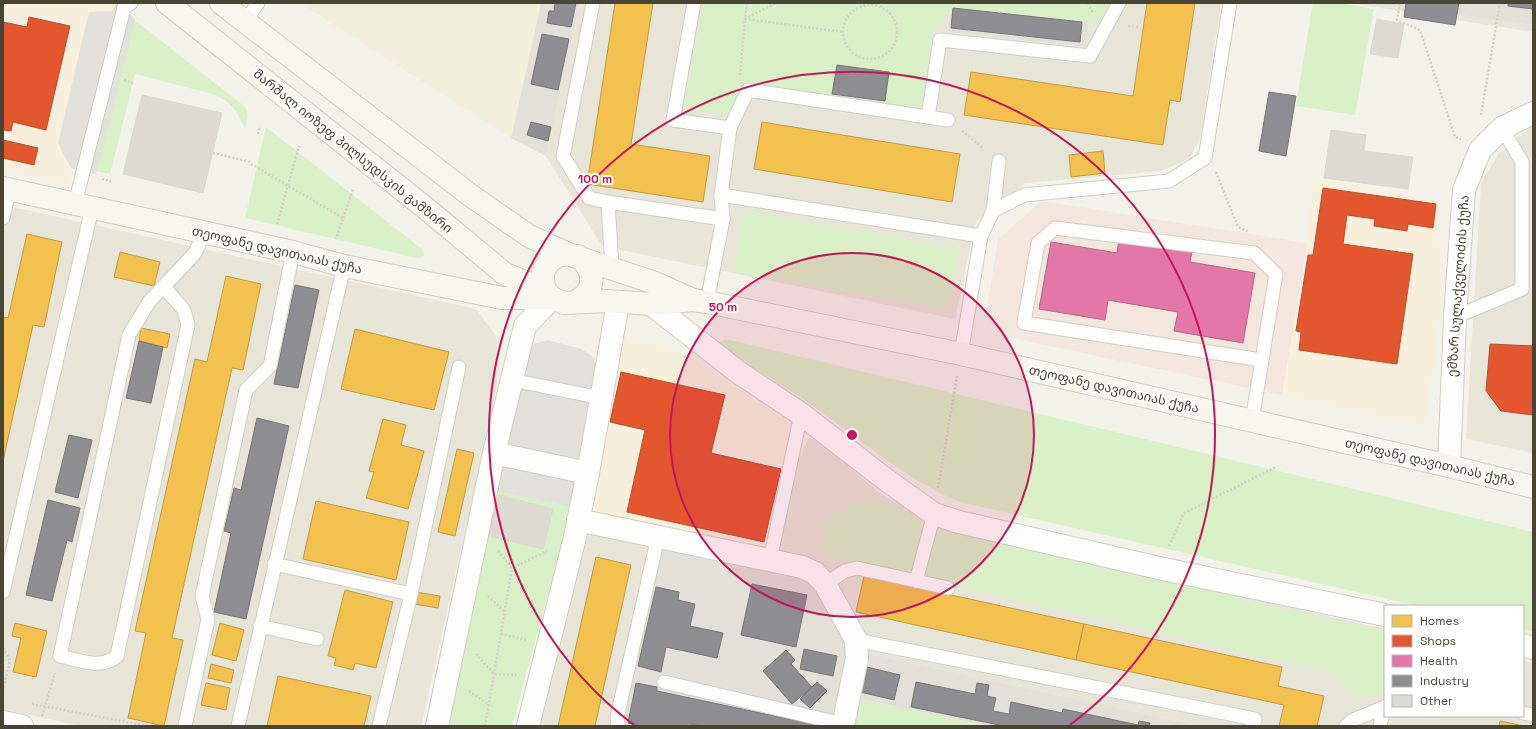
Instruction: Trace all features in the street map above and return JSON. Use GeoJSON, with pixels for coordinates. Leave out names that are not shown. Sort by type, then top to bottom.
{"type":"FeatureCollection","features":[{"type":"Feature","properties":{"kind":"main road","name":"მარშალ იოზეფ პილსუდსკის გამზირი"},"geometry":{"type":"LineString","coordinates":[[167,3],[423,206],[505,274],[549,294]]}},
{"type":"Feature","properties":{"kind":"main road"},"geometry":{"type":"LineString","coordinates":[[221,3],[470,195],[529,236],[573,255],[587,263],[591,273],[591,284],[586,294],[576,302],[564,303],[549,294],[543,281],[543,272],[549,262],[557,256],[573,255]]}},
{"type":"Feature","properties":{"kind":"main road","name":"თეოფანე დავითაიას ქუჩა"},"geometry":{"type":"LineString","coordinates":[[6,189],[293,252],[344,266],[502,298],[549,294]]}},
{"type":"Feature","properties":{"kind":"main road","name":"თეოფანე დავითაიას ქუჩა"},"geometry":{"type":"LineString","coordinates":[[573,255],[655,283],[700,301],[961,354],[1448,466],[1533,487]]}},
{"type":"Feature","properties":{"kind":"main road","name":"თეოფანე დავითაიას ქუჩა"},"geometry":{"type":"LineString","coordinates":[[576,302],[607,301],[651,304],[700,301]]}},
{"type":"Feature","properties":{"kind":"street","name":"ემზარ სულაქველიძის ქუჩა"},"geometry":{"type":"LineString","coordinates":[[1448,466],[1455,317],[1464,190],[1480,150],[1502,128],[1533,113]]}},
{"type":"Feature","properties":{"kind":"street"},"geometry":{"type":"LineString","coordinates":[[437,726],[494,453],[525,326],[549,294]]}},
{"type":"Feature","properties":{"kind":"street"},"geometry":{"type":"LineString","coordinates":[[528,726],[588,473],[618,302]]}},
{"type":"Feature","properties":{"kind":"street"},"geometry":{"type":"LineString","coordinates":[[651,304],[738,372],[801,414],[885,479],[934,514],[959,522],[1159,568],[1384,615]]}},
{"type":"Feature","properties":{"kind":"street"},"geometry":{"type":"LineString","coordinates":[[494,453],[588,473]]}},
{"type":"Feature","properties":{"kind":"street"},"geometry":{"type":"LineString","coordinates":[[576,528],[658,537],[802,567],[814,573],[825,584],[856,640],[857,658],[843,725]]}},
{"type":"Feature","properties":{"kind":"street"},"geometry":{"type":"LineString","coordinates":[[3,722],[32,723]]}},
{"type":"Feature","properties":{"kind":"lane"},"geometry":{"type":"LineString","coordinates":[[3,592],[124,7],[131,3]]}},
{"type":"Feature","properties":{"kind":"lane"},"geometry":{"type":"LineString","coordinates":[[245,21],[258,3]]}},
{"type":"Feature","properties":{"kind":"lane"},"geometry":{"type":"LineString","coordinates":[[593,3],[563,156],[589,198],[723,219]]}},
{"type":"Feature","properties":{"kind":"lane"},"geometry":{"type":"LineString","coordinates":[[694,3],[673,120],[730,128]]}},
{"type":"Feature","properties":{"kind":"lane"},"geometry":{"type":"LineString","coordinates":[[928,117],[940,40],[1090,56],[1119,3]]}},
{"type":"Feature","properties":{"kind":"lane"},"geometry":{"type":"LineString","coordinates":[[993,211],[1024,195],[1169,181],[1205,158],[1230,3]]}},
{"type":"Feature","properties":{"kind":"lane"},"geometry":{"type":"LineString","coordinates":[[700,301],[723,219],[721,195],[730,128],[748,90],[948,120]]}},
{"type":"Feature","properties":{"kind":"lane"},"geometry":{"type":"LineString","coordinates":[[1455,317],[1522,289],[1522,162],[1502,128]]}},
{"type":"Feature","properties":{"kind":"lane"},"geometry":{"type":"LineString","coordinates":[[961,354],[981,236],[993,211],[998,161]]}},
{"type":"Feature","properties":{"kind":"lane"},"geometry":{"type":"LineString","coordinates":[[3,218],[6,189]]}},
{"type":"Feature","properties":{"kind":"lane"},"geometry":{"type":"LineString","coordinates":[[721,195],[981,236]]}},
{"type":"Feature","properties":{"kind":"lane"},"geometry":{"type":"LineString","coordinates":[[608,202],[612,268]]}},
{"type":"Feature","properties":{"kind":"lane"},"geometry":{"type":"LineString","coordinates":[[1252,421],[1276,274],[1254,253],[1055,228],[1038,243],[1024,323],[1261,360]]}},
{"type":"Feature","properties":{"kind":"lane"},"geometry":{"type":"LineString","coordinates":[[164,287],[184,310],[188,325],[117,656],[111,661],[100,664],[60,656],[129,335],[149,302],[195,253],[204,233]]}},
{"type":"Feature","properties":{"kind":"lane"},"geometry":{"type":"LineString","coordinates":[[185,726],[208,619],[202,596],[246,390],[270,366],[293,252]]}},
{"type":"Feature","properties":{"kind":"lane"},"geometry":{"type":"LineString","coordinates":[[238,726],[274,564],[344,266]]}},
{"type":"Feature","properties":{"kind":"lane"},"geometry":{"type":"LineString","coordinates":[[380,726],[411,594],[459,367]]}},
{"type":"Feature","properties":{"kind":"lane"},"geometry":{"type":"LineString","coordinates":[[512,380],[601,398]]}},
{"type":"Feature","properties":{"kind":"lane"},"geometry":{"type":"LineString","coordinates":[[770,560],[801,414]]}},
{"type":"Feature","properties":{"kind":"lane"},"geometry":{"type":"LineString","coordinates":[[916,581],[934,514]]}},
{"type":"Feature","properties":{"kind":"lane"},"geometry":{"type":"LineString","coordinates":[[618,726],[617,717],[658,537]]}},
{"type":"Feature","properties":{"kind":"lane"},"geometry":{"type":"LineString","coordinates":[[274,564],[411,594]]}},
{"type":"Feature","properties":{"kind":"lane"},"geometry":{"type":"LineString","coordinates":[[825,584],[845,570],[857,568],[948,588]]}},
{"type":"Feature","properties":{"kind":"lane"},"geometry":{"type":"LineString","coordinates":[[260,626],[317,639]]}},
{"type":"Feature","properties":{"kind":"lane"},"geometry":{"type":"LineString","coordinates":[[856,640],[1255,719],[1253,726]]}},
{"type":"Feature","properties":{"kind":"lane"},"geometry":{"type":"LineString","coordinates":[[664,682],[843,725]]}},
{"type":"Feature","properties":{"kind":"lane"},"geometry":{"type":"LineString","coordinates":[[1346,726],[1353,720],[1384,707]]}},
{"type":"Feature","properties":{"kind":"lane"},"geometry":{"type":"LineString","coordinates":[[1380,726],[1384,711]]}},
{"type":"Feature","properties":{"kind":"path"},"geometry":{"type":"LineString","coordinates":[[747,3],[739,85],[748,90]]}},
{"type":"Feature","properties":{"kind":"path"},"geometry":{"type":"LineString","coordinates":[[745,19],[776,3]]}},
{"type":"Feature","properties":{"kind":"path"},"geometry":{"type":"LineString","coordinates":[[881,7],[884,3]]}},
{"type":"Feature","properties":{"kind":"path"},"geometry":{"type":"LineString","coordinates":[[1400,3],[1397,20],[1420,30],[1455,137]]}},
{"type":"Feature","properties":{"kind":"path"},"geometry":{"type":"LineString","coordinates":[[1481,118],[1500,3]]}},
{"type":"Feature","properties":{"kind":"path"},"geometry":{"type":"LineString","coordinates":[[868,5],[881,7],[888,12],[894,19],[897,31],[894,44],[889,51],[881,57],[873,59],[856,55],[849,49],[843,32],[844,23],[849,15],[855,10],[868,5]]}},
{"type":"Feature","properties":{"kind":"path"},"geometry":{"type":"LineString","coordinates":[[745,19],[843,32]]}},
{"type":"Feature","properties":{"kind":"path"},"geometry":{"type":"LineString","coordinates":[[948,120],[998,161]]}},
{"type":"Feature","properties":{"kind":"path"},"geometry":{"type":"LineString","coordinates":[[258,134],[260,126]]}},
{"type":"Feature","properties":{"kind":"path"},"geometry":{"type":"LineString","coordinates":[[275,230],[299,146]]}},
{"type":"Feature","properties":{"kind":"path"},"geometry":{"type":"LineString","coordinates":[[213,153],[251,163],[343,218]]}},
{"type":"Feature","properties":{"kind":"path"},"geometry":{"type":"LineString","coordinates":[[1216,171],[1238,227],[1251,232]]}},
{"type":"Feature","properties":{"kind":"path"},"geometry":{"type":"LineString","coordinates":[[102,178],[112,181]]}},
{"type":"Feature","properties":{"kind":"path"},"geometry":{"type":"LineString","coordinates":[[334,244],[353,189]]}},
{"type":"Feature","properties":{"kind":"path"},"geometry":{"type":"LineString","coordinates":[[934,514],[961,354]]}},
{"type":"Feature","properties":{"kind":"path"},"geometry":{"type":"LineString","coordinates":[[1159,568],[1184,513],[1276,467]]}},
{"type":"Feature","properties":{"kind":"path"},"geometry":{"type":"LineString","coordinates":[[478,528],[512,568]]}},
{"type":"Feature","properties":{"kind":"path"},"geometry":{"type":"LineString","coordinates":[[485,726],[512,568],[576,528]]}},
{"type":"Feature","properties":{"kind":"path"},"geometry":{"type":"LineString","coordinates":[[456,633],[494,674],[540,677]]}},
{"type":"Feature","properties":{"kind":"path"},"geometry":{"type":"LineString","coordinates":[[3,648],[10,660],[3,691]]}},
{"type":"Feature","properties":{"kind":"path"},"geometry":{"type":"LineString","coordinates":[[32,723],[45,707],[60,656]]}},
{"type":"Feature","properties":{"kind":"path"},"geometry":{"type":"LineString","coordinates":[[31,704],[148,726]]}},
{"type":"Feature","properties":{"kind":"shaded area"},"geometry":{"type":"Polygon","coordinates":[[[3,3],[116,3],[112,11],[89,12],[58,143],[71,168],[69,184],[3,170],[3,3]]]}},
{"type":"Feature","properties":{"kind":"shaded area"},"geometry":{"type":"Polygon","coordinates":[[[300,3],[541,3],[511,138],[300,3]]]}},
{"type":"Feature","properties":{"kind":"shaded area"},"geometry":{"type":"Polygon","coordinates":[[[541,3],[580,3],[546,156],[511,138],[541,3]]]}},
{"type":"Feature","properties":{"kind":"shaded area"},"geometry":{"type":"Polygon","coordinates":[[[580,3],[1221,3],[1200,139],[1189,159],[1161,171],[1025,183],[985,214],[975,224],[955,319],[602,246],[546,156],[580,3]],[[951,7],[948,32],[1086,47],[1089,21],[951,7]]]}},
{"type":"Feature","properties":{"kind":"shaded area"},"geometry":{"type":"Polygon","coordinates":[[[1350,3],[1372,3],[1533,25],[1533,32],[1350,3]]]}},
{"type":"Feature","properties":{"kind":"shaded area"},"geometry":{"type":"Polygon","coordinates":[[[1372,3],[1533,3],[1533,25],[1372,3]]]}},
{"type":"Feature","properties":{"kind":"shaded area"},"geometry":{"type":"Polygon","coordinates":[[[116,4],[135,19],[96,174],[71,168],[58,143],[89,12],[112,11],[116,4]]]}},
{"type":"Feature","properties":{"kind":"shaded area"},"geometry":{"type":"Polygon","coordinates":[[[951,7],[1089,21],[1086,47],[948,32],[951,7]]]}},
{"type":"Feature","properties":{"kind":"shaded area"},"geometry":{"type":"Polygon","coordinates":[[[1533,126],[1533,453],[1466,439],[1481,183],[1499,153],[1533,126]]]}},
{"type":"Feature","properties":{"kind":"shaded area"},"geometry":{"type":"Polygon","coordinates":[[[1315,178],[1437,200],[1441,297],[1435,355],[1423,424],[1282,395],[1307,243],[1315,178]]]}},
{"type":"Feature","properties":{"kind":"shaded area"},"geometry":{"type":"Polygon","coordinates":[[[1041,201],[1307,243],[1282,395],[1003,336],[986,314],[998,240],[1041,201]]]}},
{"type":"Feature","properties":{"kind":"shaded area"},"geometry":{"type":"Polygon","coordinates":[[[3,205],[476,309],[496,336],[499,368],[492,412],[421,726],[81,726],[3,709],[3,205]]]}},
{"type":"Feature","properties":{"kind":"shaded area"},"geometry":{"type":"Polygon","coordinates":[[[617,338],[679,350],[791,422],[766,549],[586,512],[617,338]]]}},
{"type":"Feature","properties":{"kind":"shaded area"},"geometry":{"type":"Polygon","coordinates":[[[548,340],[581,349],[592,356],[597,367],[572,507],[494,491],[524,357],[533,344],[548,340]]]}},
{"type":"Feature","properties":{"kind":"shaded area"},"geometry":{"type":"Polygon","coordinates":[[[809,438],[820,442],[881,494],[943,529],[1384,629],[1384,717],[1524,717],[1524,661],[1533,663],[1533,726],[1199,726],[865,653],[860,630],[777,551],[797,462],[809,438]]]}},
{"type":"Feature","properties":{"kind":"shaded area"},"geometry":{"type":"Polygon","coordinates":[[[582,529],[660,546],[621,715],[626,726],[535,726],[582,529]]]}},
{"type":"Feature","properties":{"kind":"shaded area"},"geometry":{"type":"Polygon","coordinates":[[[660,546],[778,571],[802,578],[822,593],[851,641],[836,726],[626,726],[621,715],[660,546]]]}},
{"type":"Feature","properties":{"kind":"shaded area"},"geometry":{"type":"Polygon","coordinates":[[[865,653],[1199,726],[987,726],[856,698],[865,653]]]}},
{"type":"Feature","properties":{"kind":"green space"},"geometry":{"type":"Polygon","coordinates":[[[703,3],[1110,3],[1098,22],[951,7],[931,36],[921,110],[744,85],[727,114],[685,109],[703,3]]]}},
{"type":"Feature","properties":{"kind":"green space"},"geometry":{"type":"Polygon","coordinates":[[[1313,3],[1340,3],[1374,9],[1355,115],[1296,106],[1313,3]]]}},
{"type":"Feature","properties":{"kind":"green space"},"geometry":{"type":"Polygon","coordinates":[[[133,19],[244,106],[247,114],[245,129],[233,108],[220,97],[135,74],[110,174],[96,171],[133,19]]]}},
{"type":"Feature","properties":{"kind":"green space"},"geometry":{"type":"Polygon","coordinates":[[[266,127],[422,249],[424,255],[423,257],[417,258],[245,218],[266,127]]]}},
{"type":"Feature","properties":{"kind":"green space"},"geometry":{"type":"Polygon","coordinates":[[[744,211],[959,249],[948,309],[733,272],[744,211]]]}},
{"type":"Feature","properties":{"kind":"green space"},"geometry":{"type":"Polygon","coordinates":[[[726,339],[1533,532],[1533,632],[1524,630],[1524,605],[1415,605],[960,502],[940,493],[901,470],[829,417],[765,375],[720,348],[719,342],[726,339]]]}},
{"type":"Feature","properties":{"kind":"green space"},"geometry":{"type":"Polygon","coordinates":[[[494,491],[572,507],[512,726],[445,726],[494,491]]]}},
{"type":"Feature","properties":{"kind":"green space"},"geometry":{"type":"Polygon","coordinates":[[[859,500],[885,502],[944,532],[1384,632],[1384,692],[1356,695],[1334,673],[819,553],[827,522],[841,509],[859,500]]]}},
{"type":"Feature","properties":{"kind":"green space"},"geometry":{"type":"Polygon","coordinates":[[[856,698],[987,726],[851,726],[856,698]]]}},
{"type":"Feature","properties":{"kind":"building: Homes"},"geometry":{"type":"Polygon","coordinates":[[[615,3],[653,3],[631,144],[710,156],[703,202],[587,184],[615,3]]]}},
{"type":"Feature","properties":{"kind":"building: Homes"},"geometry":{"type":"Polygon","coordinates":[[[1147,3],[1195,3],[1180,102],[1170,100],[1163,145],[964,115],[971,72],[1133,96],[1147,3]]]}},
{"type":"Feature","properties":{"kind":"building: Homes"},"geometry":{"type":"Polygon","coordinates":[[[762,122],[960,154],[952,202],[754,169],[762,122]]]}},
{"type":"Feature","properties":{"kind":"building: Homes"},"geometry":{"type":"Polygon","coordinates":[[[1103,151],[1105,173],[1071,177],[1069,155],[1103,151]]]}},
{"type":"Feature","properties":{"kind":"building: Homes"},"geometry":{"type":"Polygon","coordinates":[[[27,234],[62,242],[44,327],[33,325],[3,461],[3,317],[8,318],[27,234]]]}},
{"type":"Feature","properties":{"kind":"building: Homes"},"geometry":{"type":"Polygon","coordinates":[[[120,252],[160,262],[154,286],[114,277],[120,252]]]}},
{"type":"Feature","properties":{"kind":"building: Homes"},"geometry":{"type":"Polygon","coordinates":[[[226,276],[261,284],[243,370],[232,368],[172,638],[183,640],[164,726],[128,718],[146,633],[135,631],[195,359],[207,362],[226,276]]]}},
{"type":"Feature","properties":{"kind":"building: Homes"},"geometry":{"type":"Polygon","coordinates":[[[141,328],[170,334],[167,348],[139,341],[141,328]]]}},
{"type":"Feature","properties":{"kind":"building: Homes"},"geometry":{"type":"Polygon","coordinates":[[[355,329],[449,352],[434,410],[341,389],[355,329]]]}},
{"type":"Feature","properties":{"kind":"building: Homes"},"geometry":{"type":"Polygon","coordinates":[[[383,419],[406,425],[401,445],[424,451],[408,509],[366,498],[374,472],[369,471],[383,419]]]}},
{"type":"Feature","properties":{"kind":"building: Homes"},"geometry":{"type":"Polygon","coordinates":[[[457,449],[474,453],[455,536],[438,532],[457,449]]]}},
{"type":"Feature","properties":{"kind":"building: Homes"},"geometry":{"type":"Polygon","coordinates":[[[316,501],[409,522],[396,580],[303,559],[316,501]]]}},
{"type":"Feature","properties":{"kind":"building: Homes"},"geometry":{"type":"Polygon","coordinates":[[[596,557],[631,565],[595,726],[558,726],[596,557]]]}},
{"type":"Feature","properties":{"kind":"building: Homes"},"geometry":{"type":"Polygon","coordinates":[[[864,576],[1084,624],[1076,660],[856,612],[864,576]]]}},
{"type":"Feature","properties":{"kind":"building: Homes"},"geometry":{"type":"Polygon","coordinates":[[[345,590],[393,602],[376,668],[355,663],[353,670],[334,665],[336,658],[328,656],[345,590]]]}},
{"type":"Feature","properties":{"kind":"building: Homes"},"geometry":{"type":"Polygon","coordinates":[[[416,592],[440,596],[438,608],[414,604],[416,592]]]}},
{"type":"Feature","properties":{"kind":"building: Homes"},"geometry":{"type":"Polygon","coordinates":[[[15,623],[47,631],[36,677],[13,672],[21,638],[12,636],[15,623]]]}},
{"type":"Feature","properties":{"kind":"building: Homes"},"geometry":{"type":"Polygon","coordinates":[[[220,623],[244,630],[236,661],[212,655],[220,623]]]}},
{"type":"Feature","properties":{"kind":"building: Homes"},"geometry":{"type":"Polygon","coordinates":[[[1084,624],[1282,667],[1278,686],[1324,696],[1317,726],[1279,726],[1284,705],[1076,660],[1084,624]]]}},
{"type":"Feature","properties":{"kind":"building: Homes"},"geometry":{"type":"Polygon","coordinates":[[[211,664],[234,670],[231,683],[208,678],[211,664]]]}},
{"type":"Feature","properties":{"kind":"building: Homes"},"geometry":{"type":"Polygon","coordinates":[[[278,676],[371,696],[364,726],[267,726],[278,676]]]}},
{"type":"Feature","properties":{"kind":"building: Homes"},"geometry":{"type":"Polygon","coordinates":[[[206,683],[230,688],[226,710],[201,705],[206,683]]]}},
{"type":"Feature","properties":{"kind":"building: Homes"},"geometry":{"type":"Polygon","coordinates":[[[1500,721],[1524,726],[1499,726],[1500,721]]]}},
{"type":"Feature","properties":{"kind":"building: Shops"},"geometry":{"type":"Polygon","coordinates":[[[29,17],[70,26],[46,130],[13,122],[11,131],[3,130],[3,22],[27,27],[29,17]]]}},
{"type":"Feature","properties":{"kind":"building: Shops"},"geometry":{"type":"Polygon","coordinates":[[[3,140],[38,148],[34,165],[3,158],[3,140]]]}},
{"type":"Feature","properties":{"kind":"building: Shops"},"geometry":{"type":"Polygon","coordinates":[[[1323,188],[1436,204],[1433,228],[1408,224],[1407,231],[1374,226],[1375,219],[1347,215],[1343,244],[1413,254],[1397,364],[1299,350],[1301,332],[1296,331],[1308,255],[1313,255],[1323,188]]]}},
{"type":"Feature","properties":{"kind":"building: Shops"},"geometry":{"type":"Polygon","coordinates":[[[1490,344],[1533,346],[1533,415],[1501,411],[1486,391],[1490,344]]]}},
{"type":"Feature","properties":{"kind":"building: Shops"},"geometry":{"type":"Polygon","coordinates":[[[621,372],[725,395],[711,453],[781,469],[764,542],[627,512],[645,430],[610,422],[621,372]]]}},
{"type":"Feature","properties":{"kind":"building: Health"},"geometry":{"type":"Polygon","coordinates":[[[1119,239],[1192,251],[1190,262],[1255,273],[1243,343],[1174,331],[1178,312],[1108,300],[1105,320],[1039,309],[1051,242],[1117,253],[1119,239]]]}},
{"type":"Feature","properties":{"kind":"building: Industry"},"geometry":{"type":"Polygon","coordinates":[[[555,3],[576,3],[571,27],[547,23],[549,11],[554,11],[555,3]]]}},
{"type":"Feature","properties":{"kind":"building: Industry"},"geometry":{"type":"Polygon","coordinates":[[[1406,3],[1459,3],[1455,25],[1404,17],[1406,3]]]}},
{"type":"Feature","properties":{"kind":"building: Industry"},"geometry":{"type":"Polygon","coordinates":[[[1508,3],[1533,3],[1533,9],[1508,6],[1508,3]]]}},
{"type":"Feature","properties":{"kind":"building: Industry"},"geometry":{"type":"Polygon","coordinates":[[[953,8],[1082,22],[1080,42],[951,28],[953,8]]]}},
{"type":"Feature","properties":{"kind":"building: Industry"},"geometry":{"type":"Polygon","coordinates":[[[542,34],[569,39],[558,90],[531,84],[542,34]]]}},
{"type":"Feature","properties":{"kind":"building: Industry"},"geometry":{"type":"Polygon","coordinates":[[[837,65],[889,72],[885,101],[832,94],[837,65]]]}},
{"type":"Feature","properties":{"kind":"building: Industry"},"geometry":{"type":"Polygon","coordinates":[[[1269,92],[1296,96],[1286,156],[1259,151],[1269,92]]]}},
{"type":"Feature","properties":{"kind":"building: Industry"},"geometry":{"type":"Polygon","coordinates":[[[531,122],[551,127],[548,141],[527,135],[531,122]]]}},
{"type":"Feature","properties":{"kind":"building: Industry"},"geometry":{"type":"Polygon","coordinates":[[[295,285],[319,290],[298,388],[274,384],[295,285]]]}},
{"type":"Feature","properties":{"kind":"building: Industry"},"geometry":{"type":"Polygon","coordinates":[[[139,341],[163,347],[151,403],[126,398],[139,341]]]}},
{"type":"Feature","properties":{"kind":"building: Industry"},"geometry":{"type":"Polygon","coordinates":[[[257,418],[289,426],[246,619],[214,612],[231,533],[224,531],[234,488],[241,490],[257,418]]]}},
{"type":"Feature","properties":{"kind":"building: Industry"},"geometry":{"type":"Polygon","coordinates":[[[69,435],[92,440],[78,498],[55,492],[69,435]]]}},
{"type":"Feature","properties":{"kind":"building: Industry"},"geometry":{"type":"Polygon","coordinates":[[[48,500],[80,508],[72,542],[67,540],[52,601],[26,595],[48,500]]]}},
{"type":"Feature","properties":{"kind":"building: Industry"},"geometry":{"type":"Polygon","coordinates":[[[752,584],[807,595],[796,647],[741,635],[752,584]]]}},
{"type":"Feature","properties":{"kind":"building: Industry"},"geometry":{"type":"Polygon","coordinates":[[[656,587],[679,592],[678,600],[695,604],[690,626],[723,633],[717,658],[666,647],[661,672],[638,666],[656,587]]]}},
{"type":"Feature","properties":{"kind":"building: Industry"},"geometry":{"type":"Polygon","coordinates":[[[804,649],[837,656],[833,676],[800,669],[804,649]]]}},
{"type":"Feature","properties":{"kind":"building: Industry"},"geometry":{"type":"Polygon","coordinates":[[[786,650],[795,660],[791,664],[812,687],[792,704],[763,671],[786,650]]]}},
{"type":"Feature","properties":{"kind":"building: Industry"},"geometry":{"type":"Polygon","coordinates":[[[867,667],[900,675],[894,700],[860,692],[867,667]]]}},
{"type":"Feature","properties":{"kind":"building: Industry"},"geometry":{"type":"Polygon","coordinates":[[[817,682],[827,691],[810,708],[800,699],[817,682]]]}},
{"type":"Feature","properties":{"kind":"building: Industry"},"geometry":{"type":"Polygon","coordinates":[[[916,682],[975,694],[977,683],[989,685],[987,696],[996,698],[993,711],[1009,714],[1011,702],[1062,713],[1063,709],[1138,725],[1139,721],[1150,723],[1149,726],[1004,726],[911,707],[916,682]]]}},
{"type":"Feature","properties":{"kind":"building: Industry"},"geometry":{"type":"Polygon","coordinates":[[[636,683],[657,687],[657,691],[822,726],[700,726],[692,724],[692,726],[643,726],[628,723],[636,683]]]}},
{"type":"Feature","properties":{"kind":"building: Other"},"geometry":{"type":"Polygon","coordinates":[[[1377,19],[1404,24],[1398,58],[1370,54],[1377,19]]]}},
{"type":"Feature","properties":{"kind":"building: Other"},"geometry":{"type":"Polygon","coordinates":[[[142,95],[222,113],[203,193],[123,174],[142,95]]]}},
{"type":"Feature","properties":{"kind":"building: Other"},"geometry":{"type":"Polygon","coordinates":[[[1331,130],[1366,135],[1364,151],[1413,157],[1408,189],[1324,178],[1331,130]]]}},
{"type":"Feature","properties":{"kind":"building: Other"},"geometry":{"type":"Polygon","coordinates":[[[499,495],[553,509],[543,549],[488,536],[499,495]]]}}]}
